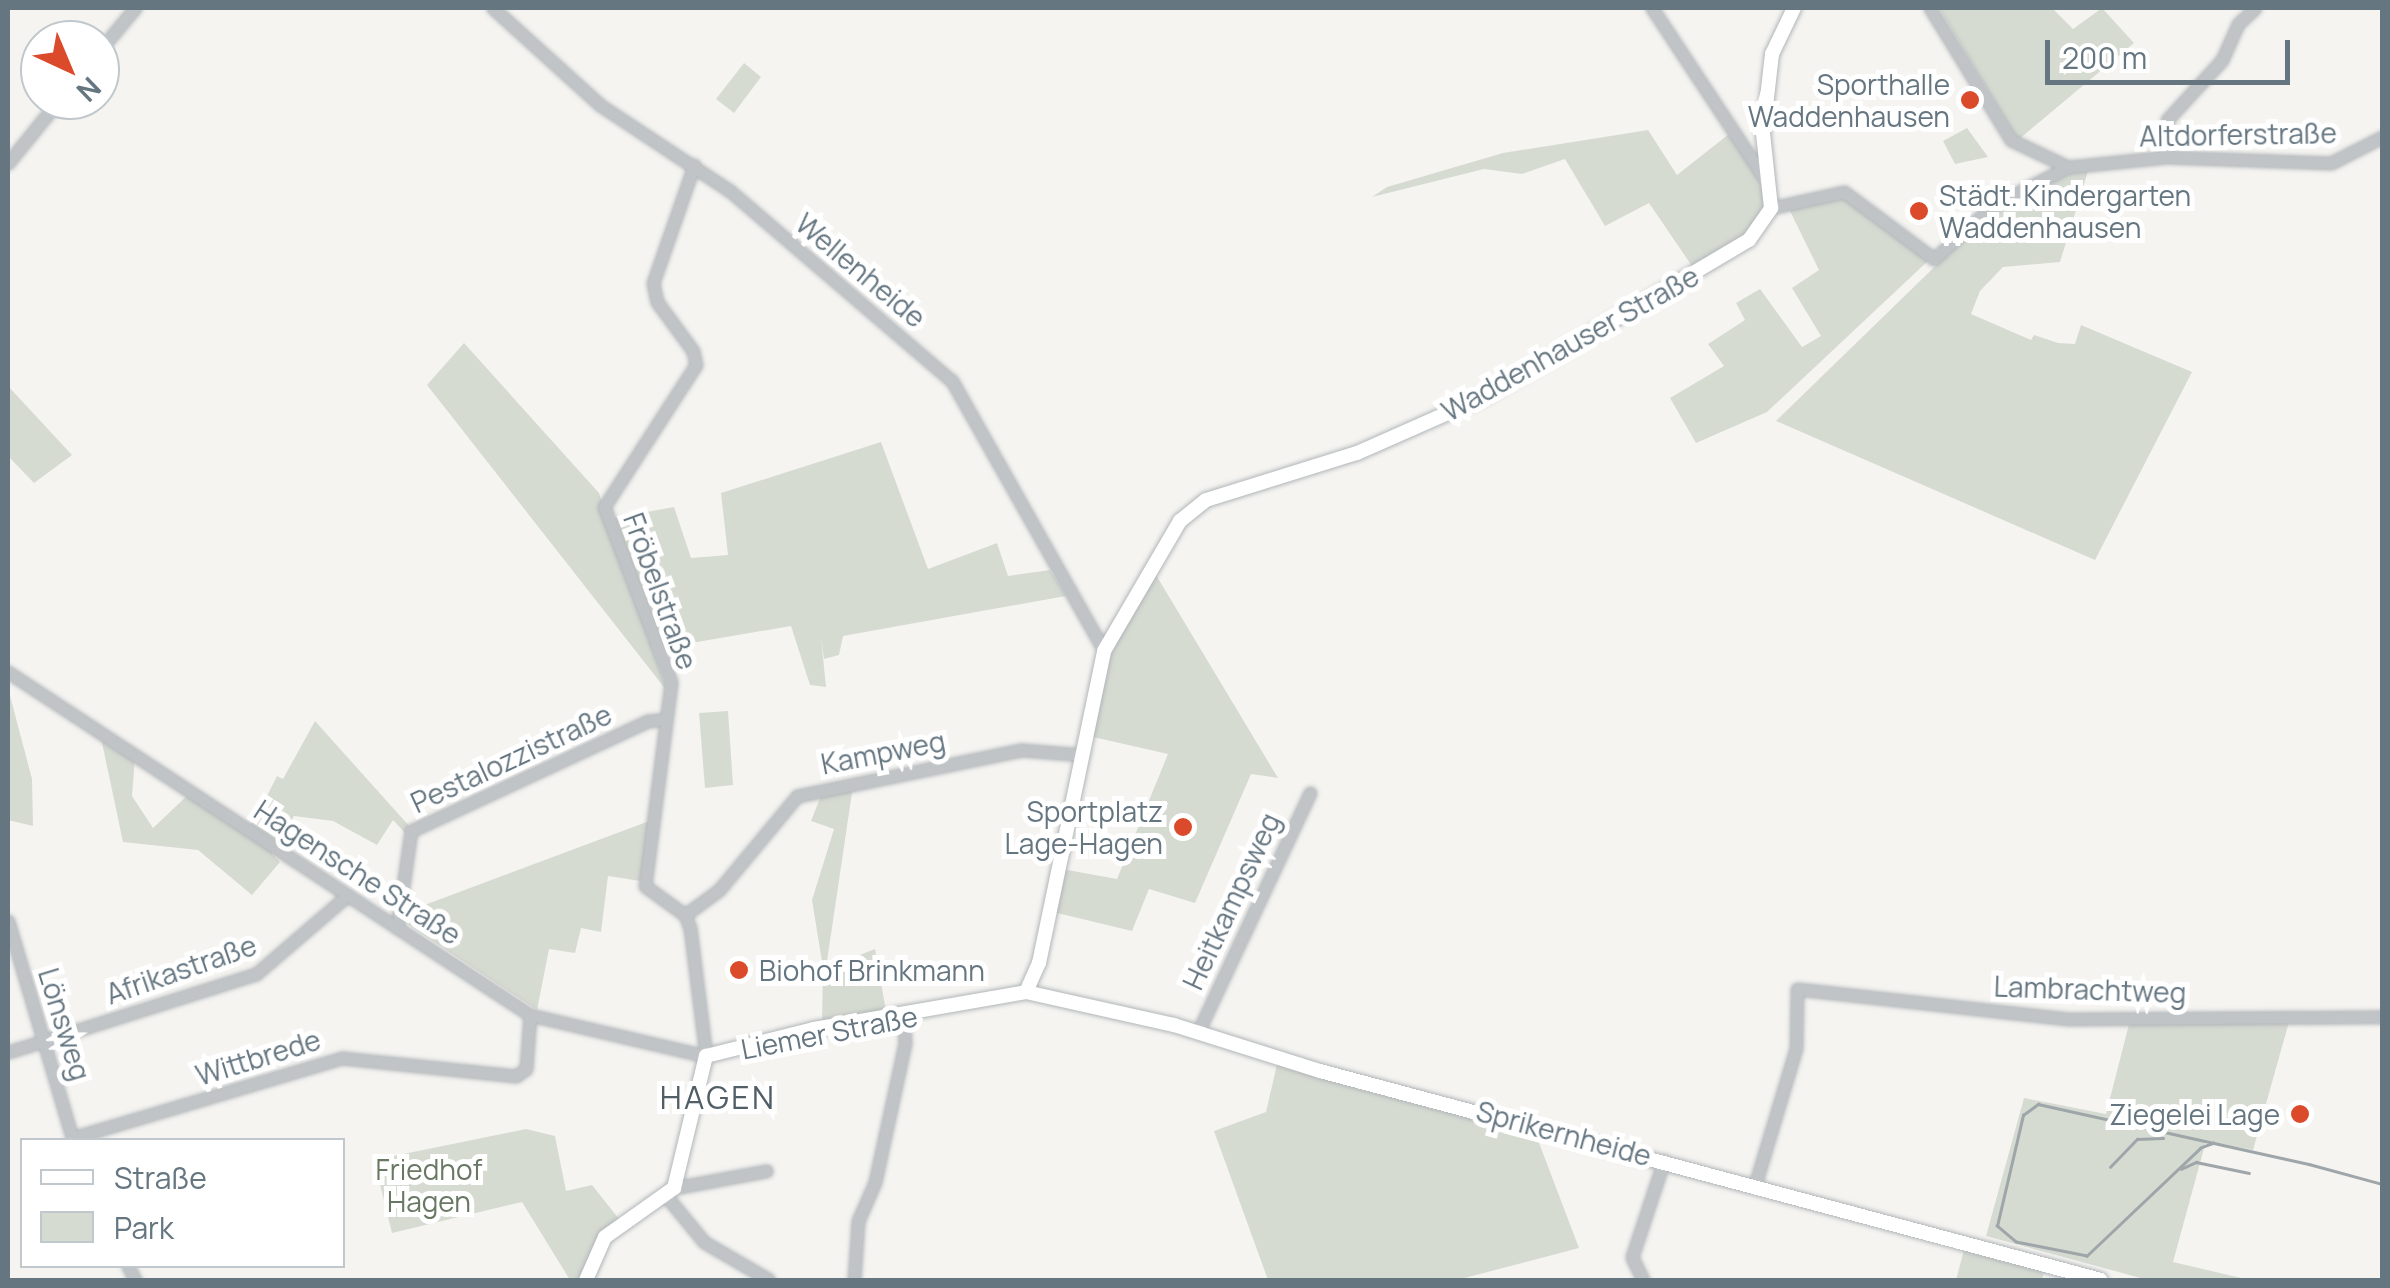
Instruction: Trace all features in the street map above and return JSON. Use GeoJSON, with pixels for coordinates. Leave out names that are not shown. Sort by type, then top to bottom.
{"type":"FeatureCollection","features":[{"type":"Feature","properties":{"kind":"main road"},"geometry":{"type":"LineString","coordinates":[[1771,208],[1763,133],[1772,54],[1794,8]]}},
{"type":"Feature","properties":{"kind":"main road","name":"Waddenhauser Straße"},"geometry":{"type":"LineString","coordinates":[[1026,992],[1039,963],[1104,652],[1180,521],[1206,500],[1357,453],[1486,396],[1749,240],[1771,208]]}},
{"type":"Feature","properties":{"kind":"main road","name":"Liemer Straße"},"geometry":{"type":"LineString","coordinates":[[670,1192],[706,1056],[814,1029],[902,1017],[1026,992]]}},
{"type":"Feature","properties":{"kind":"main road","name":"Sprikernheide"},"geometry":{"type":"LineString","coordinates":[[1026,992],[1198,1032],[1320,1071],[2101,1280]]}},
{"type":"Feature","properties":{"kind":"main road"},"geometry":{"type":"LineString","coordinates":[[586,1280],[605,1238],[670,1192]]}},
{"type":"Feature","properties":{"kind":"street","name":"Wellenheide"},"geometry":{"type":"LineString","coordinates":[[493,8],[600,105],[694,165],[962,393],[1104,652]]}},
{"type":"Feature","properties":{"kind":"street"},"geometry":{"type":"LineString","coordinates":[[1652,8],[1770,187]]}},
{"type":"Feature","properties":{"kind":"street"},"geometry":{"type":"LineString","coordinates":[[1930,8],[2011,140],[2068,167]]}},
{"type":"Feature","properties":{"kind":"street"},"geometry":{"type":"LineString","coordinates":[[2166,156],[2167,120],[2222,60],[2238,24],[2254,8]]}},
{"type":"Feature","properties":{"kind":"street"},"geometry":{"type":"LineString","coordinates":[[8,163],[43,120]]}},
{"type":"Feature","properties":{"kind":"street","name":"Altdorferstraße"},"geometry":{"type":"LineString","coordinates":[[2068,167],[2166,156],[2332,163],[2382,137]]}},
{"type":"Feature","properties":{"kind":"street","name":"Fröbelstraße"},"geometry":{"type":"LineString","coordinates":[[685,916],[644,886],[671,682],[604,507],[696,365],[693,350],[657,302],[653,282],[694,165]]}},
{"type":"Feature","properties":{"kind":"street"},"geometry":{"type":"LineString","coordinates":[[1771,208],[1844,192],[1934,260],[1992,206],[2068,167]]}},
{"type":"Feature","properties":{"kind":"street","name":"Hagensche Straße"},"geometry":{"type":"LineString","coordinates":[[8,672],[530,1016],[706,1056]]}},
{"type":"Feature","properties":{"kind":"street","name":"Pestalozzistraße"},"geometry":{"type":"LineString","coordinates":[[397,928],[411,831],[648,721],[666,719]]}},
{"type":"Feature","properties":{"kind":"street","name":"Kampweg"},"geometry":{"type":"LineString","coordinates":[[685,916],[719,890],[797,796],[1022,750],[1084,755]]}},
{"type":"Feature","properties":{"kind":"street","name":"Heitkampsweg"},"geometry":{"type":"LineString","coordinates":[[1198,1032],[1310,793]]}},
{"type":"Feature","properties":{"kind":"street","name":"Afrikastraße"},"geometry":{"type":"LineString","coordinates":[[8,1052],[256,974],[348,895]]}},
{"type":"Feature","properties":{"kind":"street"},"geometry":{"type":"LineString","coordinates":[[685,916],[706,1056]]}},
{"type":"Feature","properties":{"kind":"street","name":"Lönsweg"},"geometry":{"type":"LineString","coordinates":[[8,921],[73,1138]]}},
{"type":"Feature","properties":{"kind":"street","name":"Lambrachtweg"},"geometry":{"type":"LineString","coordinates":[[1756,1185],[1796,1048],[1796,990],[2068,1019],[2382,1017]]}},
{"type":"Feature","properties":{"kind":"street","name":"Wittbrede"},"geometry":{"type":"LineString","coordinates":[[76,1138],[342,1058],[516,1076],[526,1069],[530,1016]]}},
{"type":"Feature","properties":{"kind":"street"},"geometry":{"type":"LineString","coordinates":[[854,1280],[858,1222],[874,1182],[905,1043],[902,1017]]}},
{"type":"Feature","properties":{"kind":"street"},"geometry":{"type":"LineString","coordinates":[[1643,1280],[1632,1257],[1664,1160]]}},
{"type":"Feature","properties":{"kind":"street"},"geometry":{"type":"LineString","coordinates":[[766,1171],[670,1192],[704,1242],[769,1280]]}},
{"type":"Feature","properties":{"kind":"green space"},"geometry":{"type":"Polygon","coordinates":[[[1939,8],[2052,8],[2073,29],[2102,8],[2134,43],[2018,140],[1939,8]]]}},
{"type":"Feature","properties":{"kind":"green space"},"geometry":{"type":"Polygon","coordinates":[[[744,63],[761,77],[734,113],[716,99],[744,63]]]}},
{"type":"Feature","properties":{"kind":"green space"},"geometry":{"type":"Polygon","coordinates":[[[1967,128],[1988,157],[1955,164],[1943,141],[1967,128]]]}},
{"type":"Feature","properties":{"kind":"green space"},"geometry":{"type":"Polygon","coordinates":[[[1648,130],[1677,175],[1729,134],[1763,186],[1768,207],[1747,237],[1694,269],[1649,203],[1605,226],[1565,159],[1522,174],[1484,169],[1372,197],[1387,187],[1503,153],[1648,130]]]}},
{"type":"Feature","properties":{"kind":"green space"},"geometry":{"type":"Polygon","coordinates":[[[2075,171],[2088,171],[2060,262],[2003,267],[1980,291],[1971,314],[2031,340],[2034,335],[2058,343],[2075,344],[2081,325],[2192,372],[2095,560],[1776,421],[1992,211],[2075,171]]]}},
{"type":"Feature","properties":{"kind":"green space"},"geometry":{"type":"Polygon","coordinates":[[[1843,195],[1929,260],[1767,412],[1696,443],[1670,398],[1724,366],[1708,344],[1745,320],[1736,303],[1760,289],[1802,347],[1821,336],[1792,288],[1819,270],[1788,207],[1843,195]]]}},
{"type":"Feature","properties":{"kind":"green space"},"geometry":{"type":"Polygon","coordinates":[[[464,343],[599,493],[667,691],[427,385],[464,343]]]}},
{"type":"Feature","properties":{"kind":"green space"},"geometry":{"type":"Polygon","coordinates":[[[8,386],[72,455],[34,483],[8,456],[8,386]]]}},
{"type":"Feature","properties":{"kind":"green space"},"geometry":{"type":"Polygon","coordinates":[[[881,442],[928,569],[997,543],[1008,576],[1050,570],[1066,596],[843,636],[839,655],[824,659],[821,637],[826,687],[810,685],[791,626],[662,648],[614,518],[674,507],[691,558],[728,555],[721,493],[881,442]]]}},
{"type":"Feature","properties":{"kind":"green space"},"geometry":{"type":"Polygon","coordinates":[[[1153,570],[1278,778],[1251,774],[1195,903],[1149,889],[1132,931],[1053,912],[1062,869],[1117,879],[1168,754],[1093,737],[1107,662],[1153,570]]]}},
{"type":"Feature","properties":{"kind":"green space"},"geometry":{"type":"Polygon","coordinates":[[[8,688],[32,779],[33,826],[8,820],[8,688]]]}},
{"type":"Feature","properties":{"kind":"green space"},"geometry":{"type":"Polygon","coordinates":[[[728,711],[733,785],[705,788],[699,713],[728,711]]]}},
{"type":"Feature","properties":{"kind":"green space"},"geometry":{"type":"Polygon","coordinates":[[[315,721],[411,828],[408,836],[393,820],[377,845],[333,821],[294,816],[272,854],[280,862],[252,895],[198,850],[123,842],[101,738],[135,757],[132,796],[153,828],[189,794],[241,828],[254,822],[277,776],[283,779],[315,721]]]}},
{"type":"Feature","properties":{"kind":"green space"},"geometry":{"type":"Polygon","coordinates":[[[853,786],[826,968],[875,949],[886,1011],[822,1023],[823,968],[812,900],[834,829],[811,821],[822,793],[853,786]]]}},
{"type":"Feature","properties":{"kind":"green space"},"geometry":{"type":"Polygon","coordinates":[[[660,817],[647,882],[608,876],[601,932],[581,928],[575,953],[549,949],[537,1010],[404,922],[403,913],[660,817]]]}},
{"type":"Feature","properties":{"kind":"green space"},"geometry":{"type":"Polygon","coordinates":[[[2289,1022],[2253,1150],[2206,1141],[2173,1262],[2250,1280],[2148,1280],[1986,1236],[2024,1098],[2106,1114],[2129,1024],[2289,1022]]]}},
{"type":"Feature","properties":{"kind":"green space"},"geometry":{"type":"Polygon","coordinates":[[[1278,1060],[1533,1127],[1579,1248],[1457,1280],[1268,1280],[1214,1131],[1266,1112],[1278,1060]]]}},
{"type":"Feature","properties":{"kind":"green space","name":"Friedhof Hagen"},"geometry":{"type":"Polygon","coordinates":[[[526,1129],[555,1136],[566,1191],[592,1185],[619,1219],[582,1280],[570,1280],[522,1202],[392,1233],[374,1160],[526,1129]]]}},
{"type":"Feature","properties":{"kind":"green space"},"geometry":{"type":"Polygon","coordinates":[[[1965,1246],[2045,1269],[2042,1280],[1956,1280],[1965,1246]]]}},
{"type":"Feature","properties":{"kind":"tram line"},"geometry":{"type":"LineString","coordinates":[[2214,1143],[2201,1148],[2087,1256],[2016,1242],[1997,1226],[2023,1115],[2038,1104],[2309,1164],[2382,1184]]}},
{"type":"Feature","properties":{"kind":"tram line"},"geometry":{"type":"LineString","coordinates":[[2110,1167],[2137,1139],[2163,1138]]}},
{"type":"Feature","properties":{"kind":"tram line"},"geometry":{"type":"LineString","coordinates":[[2181,1169],[2196,1162],[2249,1173]]}},
{"type":"Feature","properties":{"kind":"place","name":"Sporthalle Waddenhausen"},"geometry":{"type":"Point","coordinates":[1970,100]}},
{"type":"Feature","properties":{"kind":"place","name":"Städt. Kindergarten Waddenhausen"},"geometry":{"type":"Point","coordinates":[1919,211]}},
{"type":"Feature","properties":{"kind":"place","name":"Sportplatz Lage-Hagen"},"geometry":{"type":"Point","coordinates":[1183,827]}},
{"type":"Feature","properties":{"kind":"place","name":"Biohof Brinkmann"},"geometry":{"type":"Point","coordinates":[739,970]}},
{"type":"Feature","properties":{"kind":"place","name":"Ziegelei Lage"},"geometry":{"type":"Point","coordinates":[2300,1114]}},
{"type":"Feature","properties":{"kind":"district","name":"HAGEN"},"geometry":{"type":"Point","coordinates":[718,1097]}}]}
